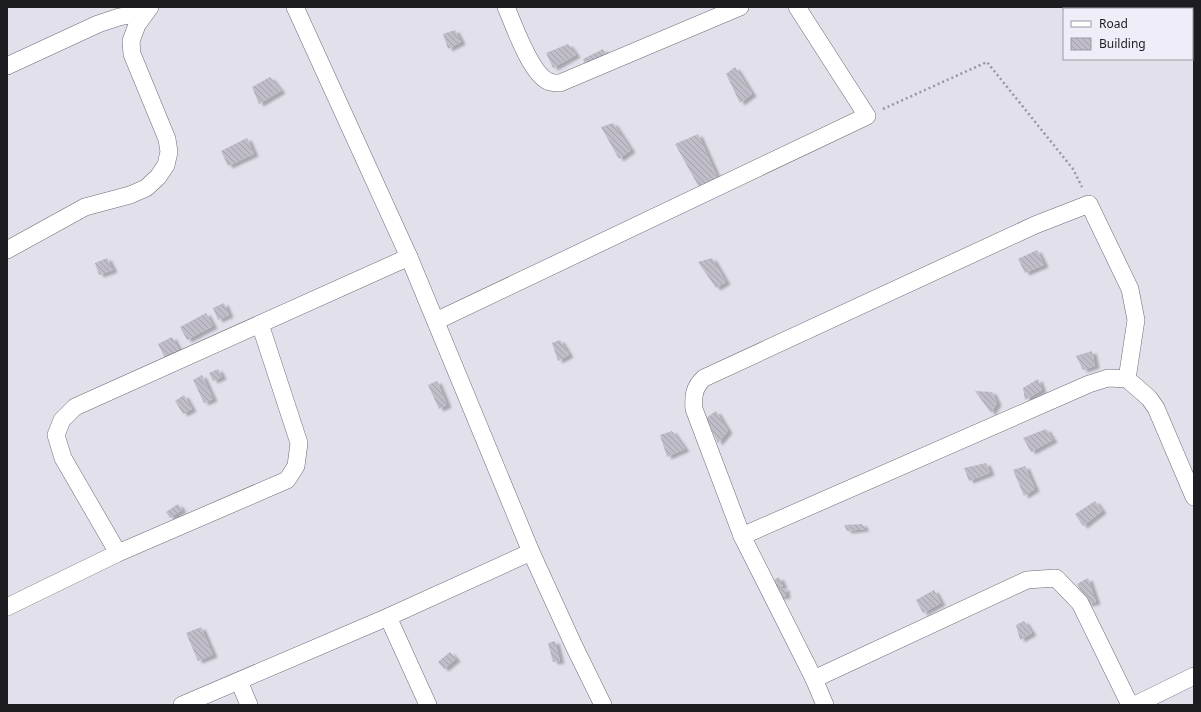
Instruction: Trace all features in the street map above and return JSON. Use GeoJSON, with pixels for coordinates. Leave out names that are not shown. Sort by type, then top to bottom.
{"type":"FeatureCollection","features":[{"type":"Feature","properties":{"kind":"street"},"geometry":{"type":"LineString","coordinates":[[295,7],[409,257],[531,552],[603,705]]}},
{"type":"Feature","properties":{"kind":"street"},"geometry":{"type":"LineString","coordinates":[[506,7],[528,59],[537,71],[549,82],[560,83],[740,7]]}},
{"type":"Feature","properties":{"kind":"street"},"geometry":{"type":"LineString","coordinates":[[436,321],[867,116],[797,7]]}},
{"type":"Feature","properties":{"kind":"street"},"geometry":{"type":"LineString","coordinates":[[7,66],[98,24],[148,9]]}},
{"type":"Feature","properties":{"kind":"street"},"geometry":{"type":"LineString","coordinates":[[7,250],[84,207],[130,196],[146,188],[158,177],[166,165],[169,152],[167,139],[132,54],[130,40],[137,25],[148,9]]}},
{"type":"Feature","properties":{"kind":"street"},"geometry":{"type":"LineString","coordinates":[[825,705],[814,679],[742,536],[694,409],[695,390],[698,383],[704,378],[1028,228],[1089,204],[1130,289],[1136,320],[1127,379]]}},
{"type":"Feature","properties":{"kind":"street"},"geometry":{"type":"LineString","coordinates":[[118,553],[63,458],[56,435],[62,420],[75,407],[409,257]]}},
{"type":"Feature","properties":{"kind":"street"},"geometry":{"type":"LineString","coordinates":[[7,607],[118,553],[287,480],[296,466],[298,442],[260,324]]}},
{"type":"Feature","properties":{"kind":"street"},"geometry":{"type":"LineString","coordinates":[[742,536],[1088,384],[1108,378],[1127,379],[1149,398],[1156,408],[1194,497]]}},
{"type":"Feature","properties":{"kind":"street"},"geometry":{"type":"LineString","coordinates":[[182,705],[388,617],[531,552]]}},
{"type":"Feature","properties":{"kind":"street"},"geometry":{"type":"LineString","coordinates":[[814,679],[1027,580],[1056,578],[1080,603],[1130,705]]}},
{"type":"Feature","properties":{"kind":"street"},"geometry":{"type":"LineString","coordinates":[[388,617],[428,705]]}},
{"type":"Feature","properties":{"kind":"street"},"geometry":{"type":"LineString","coordinates":[[1135,705],[1194,676]]}},
{"type":"Feature","properties":{"kind":"street"},"geometry":{"type":"LineString","coordinates":[[239,681],[249,705]]}},
{"type":"Feature","properties":{"kind":"path"},"geometry":{"type":"LineString","coordinates":[[867,116],[987,62],[1073,169],[1089,204]]}},
{"type":"Feature","properties":{"kind":"building"},"geometry":{"type":"Polygon","coordinates":[[[455,30],[461,42],[448,49],[443,34],[455,30]]]}},
{"type":"Feature","properties":{"kind":"building"},"geometry":{"type":"Polygon","coordinates":[[[568,44],[576,55],[553,68],[546,53],[568,44]]]}},
{"type":"Feature","properties":{"kind":"building"},"geometry":{"type":"Polygon","coordinates":[[[603,49],[607,58],[587,69],[583,59],[603,49]]]}},
{"type":"Feature","properties":{"kind":"building"},"geometry":{"type":"Polygon","coordinates":[[[735,67],[752,94],[740,103],[726,74],[735,67]]]}},
{"type":"Feature","properties":{"kind":"building"},"geometry":{"type":"Polygon","coordinates":[[[270,77],[281,91],[259,104],[252,87],[270,77]]]}},
{"type":"Feature","properties":{"kind":"building"},"geometry":{"type":"Polygon","coordinates":[[[613,123],[631,150],[619,159],[601,127],[613,123]]]}},
{"type":"Feature","properties":{"kind":"building"},"geometry":{"type":"Polygon","coordinates":[[[698,134],[718,179],[700,189],[675,144],[698,134]]]}},
{"type":"Feature","properties":{"kind":"building"},"geometry":{"type":"Polygon","coordinates":[[[247,138],[254,154],[228,166],[221,151],[247,138]]]}},
{"type":"Feature","properties":{"kind":"building"},"geometry":{"type":"Polygon","coordinates":[[[1037,250],[1044,265],[1025,273],[1018,259],[1037,250]]]}},
{"type":"Feature","properties":{"kind":"building"},"geometry":{"type":"Polygon","coordinates":[[[107,258],[113,270],[99,275],[95,263],[107,258]]]}},
{"type":"Feature","properties":{"kind":"building"},"geometry":{"type":"Polygon","coordinates":[[[712,258],[726,282],[716,288],[698,262],[712,258]]]}},
{"type":"Feature","properties":{"kind":"building"},"geometry":{"type":"Polygon","coordinates":[[[224,303],[229,315],[218,320],[213,308],[224,303]]]}},
{"type":"Feature","properties":{"kind":"building"},"geometry":{"type":"Polygon","coordinates":[[[206,313],[213,326],[187,340],[180,327],[206,313]]]}},
{"type":"Feature","properties":{"kind":"building"},"geometry":{"type":"Polygon","coordinates":[[[172,337],[179,350],[165,358],[158,344],[172,337]]]}},
{"type":"Feature","properties":{"kind":"building"},"geometry":{"type":"Polygon","coordinates":[[[560,340],[569,355],[558,361],[552,343],[560,340]]]}},
{"type":"Feature","properties":{"kind":"building"},"geometry":{"type":"Polygon","coordinates":[[[1092,351],[1095,366],[1083,370],[1076,356],[1092,351]]]}},
{"type":"Feature","properties":{"kind":"building"},"geometry":{"type":"Polygon","coordinates":[[[218,369],[222,377],[213,381],[209,373],[218,369]]]}},
{"type":"Feature","properties":{"kind":"building"},"geometry":{"type":"Polygon","coordinates":[[[202,375],[213,399],[204,403],[193,380],[202,375]]]}},
{"type":"Feature","properties":{"kind":"building"},"geometry":{"type":"Polygon","coordinates":[[[1038,379],[1042,390],[1025,400],[1023,388],[1038,379]]]}},
{"type":"Feature","properties":{"kind":"building"},"geometry":{"type":"Polygon","coordinates":[[[437,381],[447,405],[439,409],[428,385],[437,381]]]}},
{"type":"Feature","properties":{"kind":"building"},"geometry":{"type":"Polygon","coordinates":[[[975,391],[992,392],[997,403],[991,413],[975,391]]]}},
{"type":"Feature","properties":{"kind":"building"},"geometry":{"type":"Polygon","coordinates":[[[184,395],[192,409],[183,414],[175,401],[184,395]]]}},
{"type":"Feature","properties":{"kind":"building"},"geometry":{"type":"Polygon","coordinates":[[[716,411],[728,431],[718,443],[706,418],[716,411]]]}},
{"type":"Feature","properties":{"kind":"building"},"geometry":{"type":"Polygon","coordinates":[[[1046,429],[1053,440],[1031,452],[1023,438],[1046,429]]]}},
{"type":"Feature","properties":{"kind":"building"},"geometry":{"type":"Polygon","coordinates":[[[672,431],[685,449],[667,457],[660,435],[672,431]]]}},
{"type":"Feature","properties":{"kind":"building"},"geometry":{"type":"Polygon","coordinates":[[[986,463],[990,473],[969,481],[964,468],[986,463]]]}},
{"type":"Feature","properties":{"kind":"building"},"geometry":{"type":"Polygon","coordinates":[[[1025,466],[1035,489],[1024,496],[1013,470],[1025,466]]]}},
{"type":"Feature","properties":{"kind":"building"},"geometry":{"type":"Polygon","coordinates":[[[1095,501],[1102,511],[1083,526],[1075,514],[1095,501]]]}},
{"type":"Feature","properties":{"kind":"building"},"geometry":{"type":"Polygon","coordinates":[[[178,504],[182,510],[170,518],[166,512],[178,504]]]}},
{"type":"Feature","properties":{"kind":"building"},"geometry":{"type":"Polygon","coordinates":[[[862,524],[865,529],[847,531],[844,525],[862,524]]]}},
{"type":"Feature","properties":{"kind":"building"},"geometry":{"type":"Polygon","coordinates":[[[779,577],[783,586],[775,590],[785,588],[786,596],[778,597],[771,582],[779,577]]]}},
{"type":"Feature","properties":{"kind":"building"},"geometry":{"type":"Polygon","coordinates":[[[1088,578],[1096,602],[1088,604],[1077,584],[1088,578]]]}},
{"type":"Feature","properties":{"kind":"building"},"geometry":{"type":"Polygon","coordinates":[[[934,590],[941,603],[923,613],[916,600],[934,590]]]}},
{"type":"Feature","properties":{"kind":"building"},"geometry":{"type":"Polygon","coordinates":[[[1024,621],[1032,633],[1020,640],[1016,625],[1024,621]]]}},
{"type":"Feature","properties":{"kind":"building"},"geometry":{"type":"Polygon","coordinates":[[[201,627],[213,655],[198,661],[186,633],[201,627]]]}},
{"type":"Feature","properties":{"kind":"building"},"geometry":{"type":"Polygon","coordinates":[[[555,641],[560,661],[553,662],[548,643],[555,641]]]}},
{"type":"Feature","properties":{"kind":"building"},"geometry":{"type":"Polygon","coordinates":[[[450,652],[456,659],[444,669],[438,662],[450,652]]]}}]}
